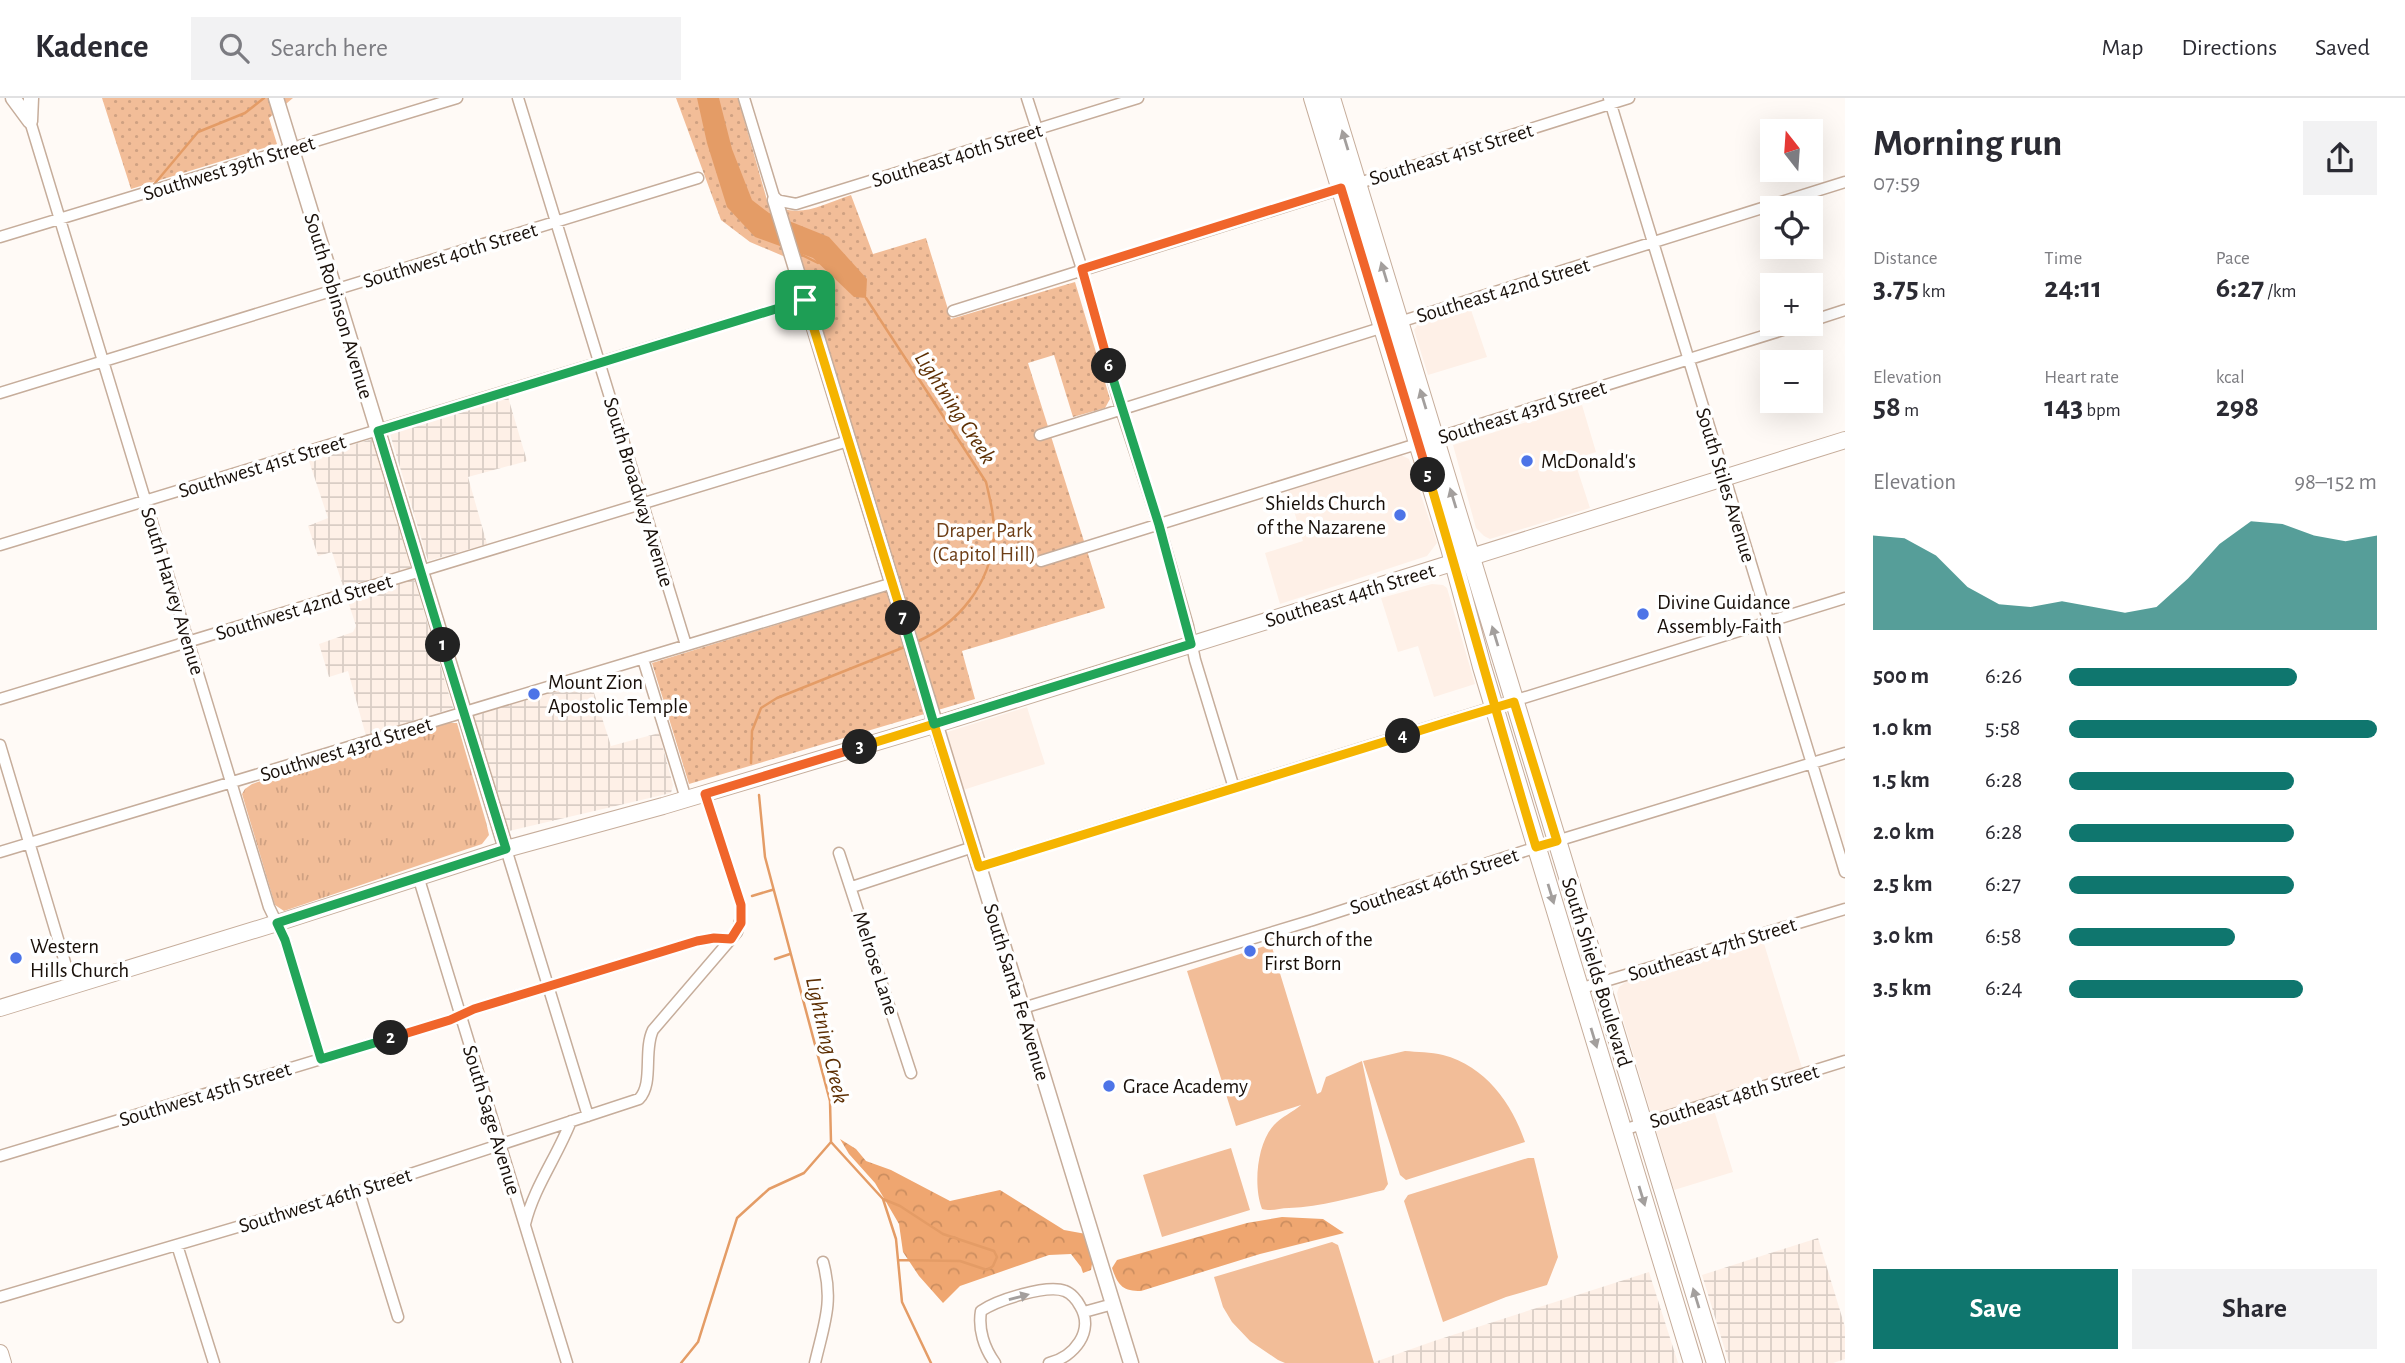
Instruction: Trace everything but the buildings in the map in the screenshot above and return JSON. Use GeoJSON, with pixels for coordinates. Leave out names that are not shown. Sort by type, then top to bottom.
{"type":"FeatureCollection","features":[{"type":"Feature","properties":{"kind":"main road","name":"South Shields Boulevard"},"geometry":{"type":"LineString","coordinates":[[1313,98],[1349,186]]}},
{"type":"Feature","properties":{"kind":"main road","name":"South Shields Boulevard"},"geometry":{"type":"LineString","coordinates":[[1331,98],[1349,186],[1462,559],[1514,702],[1716,1363]]}},
{"type":"Feature","properties":{"kind":"main road","name":"Southeast 44th Street"},"geometry":{"type":"LineString","coordinates":[[0,1008],[506,849],[705,794],[934,724],[1845,440]]}},
{"type":"Feature","properties":{"kind":"main road","name":"South Shields Boulevard"},"geometry":{"type":"LineString","coordinates":[[1462,559],[1494,708],[1693,1363]]}},
{"type":"Feature","properties":{"kind":"main road"},"geometry":{"type":"LineString","coordinates":[[0,1353],[3,1363]]}},
{"type":"Feature","properties":{"kind":"street","name":"South Harvey Avenue"},"geometry":{"type":"LineString","coordinates":[[13,98],[30,121],[269,907],[285,940],[321,1059]]}},
{"type":"Feature","properties":{"kind":"street","name":"South Harvey Avenue"},"geometry":{"type":"LineString","coordinates":[[30,121],[31,98]]}},
{"type":"Feature","properties":{"kind":"street","name":"South Robinson Avenue"},"geometry":{"type":"LineString","coordinates":[[276,98],[587,1116]]}},
{"type":"Feature","properties":{"kind":"street","name":"Southwest 39th Street"},"geometry":{"type":"LineString","coordinates":[[0,237],[457,98]]}},
{"type":"Feature","properties":{"kind":"street","name":"South Broadway Avenue"},"geometry":{"type":"LineString","coordinates":[[518,98],[686,645]]}},
{"type":"Feature","properties":{"kind":"street","name":"South Santa Fe Avenue"},"geometry":{"type":"LineString","coordinates":[[744,98],[1131,1363]]}},
{"type":"Feature","properties":{"kind":"street"},"geometry":{"type":"LineString","coordinates":[[1027,98],[1159,525],[1234,788]]}},
{"type":"Feature","properties":{"kind":"street","name":"Southeast 40th Street"},"geometry":{"type":"LineString","coordinates":[[775,200],[787,204],[807,202],[1138,98]]}},
{"type":"Feature","properties":{"kind":"street","name":"Southeast 41st Street"},"geometry":{"type":"LineString","coordinates":[[953,311],[1610,101],[1629,98]]}},
{"type":"Feature","properties":{"kind":"street","name":"South Stiles Avenue"},"geometry":{"type":"LineString","coordinates":[[1610,101],[1845,872]]}},
{"type":"Feature","properties":{"kind":"street","name":"Southwest 40th Street"},"geometry":{"type":"LineString","coordinates":[[0,393],[698,178]]}},
{"type":"Feature","properties":{"kind":"street","name":"Southeast 42nd Street"},"geometry":{"type":"LineString","coordinates":[[1040,435],[1845,183]]}},
{"type":"Feature","properties":{"kind":"street","name":"Southwest 41st Street"},"geometry":{"type":"LineString","coordinates":[[0,545],[805,300]]}},
{"type":"Feature","properties":{"kind":"street"},"geometry":{"type":"LineString","coordinates":[[1823,317],[1845,310]]}},
{"type":"Feature","properties":{"kind":"street","name":"Southeast 43rd Street"},"geometry":{"type":"LineString","coordinates":[[1041,561],[1764,336]]}},
{"type":"Feature","properties":{"kind":"street","name":"Southwest 42nd Street"},"geometry":{"type":"LineString","coordinates":[[0,699],[848,441]]}},
{"type":"Feature","properties":{"kind":"street","name":"Southwest 43rd Street"},"geometry":{"type":"LineString","coordinates":[[0,852],[893,583]]}},
{"type":"Feature","properties":{"kind":"street"},"geometry":{"type":"LineString","coordinates":[[979,867],[1845,598]]}},
{"type":"Feature","properties":{"kind":"street"},"geometry":{"type":"LineString","coordinates":[[643,659],[686,799]]}},
{"type":"Feature","properties":{"kind":"street"},"geometry":{"type":"LineString","coordinates":[[0,745],[72,986]]}},
{"type":"Feature","properties":{"kind":"street","name":"Southeast 46th Street"},"geometry":{"type":"LineString","coordinates":[[1023,1009],[1325,917],[1536,847],[1845,752]]}},
{"type":"Feature","properties":{"kind":"street"},"geometry":{"type":"LineString","coordinates":[[705,794],[741,905],[741,923],[731,939]]}},
{"type":"Feature","properties":{"kind":"street"},"geometry":{"type":"LineString","coordinates":[[852,887],[973,847]]}},
{"type":"Feature","properties":{"kind":"street","name":"Melrose Lane"},"geometry":{"type":"LineString","coordinates":[[839,853],[911,1073]]}},
{"type":"Feature","properties":{"kind":"street","name":"South Sage Avenue"},"geometry":{"type":"LineString","coordinates":[[418,876],[567,1363]]}},
{"type":"Feature","properties":{"kind":"street","name":"Southeast 47th Street"},"geometry":{"type":"LineString","coordinates":[[1579,989],[1845,909]]}},
{"type":"Feature","properties":{"kind":"street","name":"Southwest 45th Street"},"geometry":{"type":"LineString","coordinates":[[0,1156],[697,941],[731,939]]}},
{"type":"Feature","properties":{"kind":"street","name":"Southwest 46th Street"},"geometry":{"type":"LineString","coordinates":[[0,1297],[359,1191],[639,1099],[645,1091],[648,1044],[653,1030],[731,939]]}},
{"type":"Feature","properties":{"kind":"street","name":"Southeast 48th Street"},"geometry":{"type":"LineString","coordinates":[[1623,1130],[1845,1061]]}},
{"type":"Feature","properties":{"kind":"street"},"geometry":{"type":"LineString","coordinates":[[525,1226],[537,1190],[561,1147],[571,1121]]}},
{"type":"Feature","properties":{"kind":"street"},"geometry":{"type":"LineString","coordinates":[[359,1191],[398,1317]]}},
{"type":"Feature","properties":{"kind":"street"},"geometry":{"type":"LineString","coordinates":[[177,1245],[214,1363]]}},
{"type":"Feature","properties":{"kind":"street"},"geometry":{"type":"LineString","coordinates":[[815,1363],[829,1302],[829,1283],[823,1262]]}},
{"type":"Feature","properties":{"kind":"street"},"geometry":{"type":"LineString","coordinates":[[995,1363],[983,1338],[981,1311],[990,1305],[1017,1297],[1052,1289],[1067,1291],[1077,1300],[1084,1312],[1086,1331],[1080,1342],[1064,1357],[1049,1363]]}},
{"type":"Feature","properties":{"kind":"street"},"geometry":{"type":"LineString","coordinates":[[1084,1312],[1113,1304]]}},
{"type":"Feature","properties":{"kind":"shaded area"},"geometry":{"type":"Polygon","coordinates":[[[697,98],[719,98],[732,149],[752,200],[769,213],[829,237],[867,279],[866,298],[854,297],[813,258],[755,237],[727,207],[707,143],[697,98]]]}},
{"type":"Feature","properties":{"kind":"shaded area"},"geometry":{"type":"Polygon","coordinates":[[[1470,307],[1487,357],[1428,375],[1414,330],[1419,323],[1470,307]]]}},
{"type":"Feature","properties":{"kind":"shaded area"},"geometry":{"type":"Polygon","coordinates":[[[508,397],[527,461],[468,477],[487,544],[428,561],[390,434],[508,397]]]}},
{"type":"Feature","properties":{"kind":"shaded area"},"geometry":{"type":"Polygon","coordinates":[[[1582,405],[1596,452],[1574,459],[1590,508],[1490,539],[1484,536],[1476,528],[1453,445],[1582,405]]]}},
{"type":"Feature","properties":{"kind":"shaded area"},"geometry":{"type":"Polygon","coordinates":[[[372,439],[453,708],[366,736],[348,671],[329,677],[319,644],[353,632],[356,626],[332,552],[318,556],[308,526],[328,518],[308,458],[372,439]]]}},
{"type":"Feature","properties":{"kind":"shaded area"},"geometry":{"type":"Polygon","coordinates":[[[1401,455],[1409,459],[1437,543],[1427,556],[1280,604],[1265,553],[1303,541],[1288,491],[1401,455]]]}},
{"type":"Feature","properties":{"kind":"shaded area"},"geometry":{"type":"Polygon","coordinates":[[[1432,584],[1447,588],[1475,684],[1434,697],[1418,646],[1398,652],[1381,598],[1432,584]]]}},
{"type":"Feature","properties":{"kind":"shaded area"},"geometry":{"type":"Polygon","coordinates":[[[590,680],[611,746],[659,733],[673,785],[671,793],[509,831],[474,716],[590,680]]]}},
{"type":"Feature","properties":{"kind":"shaded area"},"geometry":{"type":"Polygon","coordinates":[[[1027,707],[1045,764],[963,790],[944,733],[1027,707]]]}},
{"type":"Feature","properties":{"kind":"shaded area"},"geometry":{"type":"Polygon","coordinates":[[[1762,937],[1806,1081],[1714,1110],[1733,1172],[1674,1190],[1621,1013],[1617,993],[1619,987],[1627,981],[1762,937]]]}},
{"type":"Feature","properties":{"kind":"shaded area"},"geometry":{"type":"Polygon","coordinates":[[[1818,1238],[1845,1327],[1845,1359],[1833,1363],[1729,1363],[1702,1275],[1818,1238]]]}},
{"type":"Feature","properties":{"kind":"shaded area"},"geometry":{"type":"Polygon","coordinates":[[[1649,1272],[1678,1363],[1372,1363],[1434,1341],[1649,1272]]]}},
{"type":"Feature","properties":{"kind":"green space"},"geometry":{"type":"Polygon","coordinates":[[[102,98],[293,98],[269,118],[277,144],[131,189],[102,98]]]}},
{"type":"Feature","properties":{"kind":"green space","name":"Draper Park (Capitol Hill)"},"geometry":{"type":"Polygon","coordinates":[[[676,98],[738,98],[767,200],[778,207],[808,210],[851,195],[873,254],[926,238],[951,319],[1075,282],[1110,399],[1105,408],[1073,417],[1054,355],[1028,363],[1105,608],[962,651],[975,699],[689,784],[652,663],[899,587],[802,264],[750,242],[721,220],[676,98]]]}},
{"type":"Feature","properties":{"kind":"green space"},"geometry":{"type":"Polygon","coordinates":[[[457,723],[486,822],[489,835],[482,844],[284,911],[275,905],[242,794],[245,789],[252,784],[371,745],[457,723]]]}},
{"type":"Feature","properties":{"kind":"green space"},"geometry":{"type":"Polygon","coordinates":[[[1271,944],[1317,1094],[1321,1092],[1326,1077],[1362,1061],[1388,1184],[1384,1190],[1313,1206],[1262,1209],[1257,1177],[1264,1142],[1277,1122],[1301,1105],[1236,1126],[1187,971],[1271,944]]]}},
{"type":"Feature","properties":{"kind":"green space"},"geometry":{"type":"Polygon","coordinates":[[[1405,1051],[1443,1055],[1458,1060],[1484,1077],[1513,1114],[1525,1142],[1406,1180],[1400,1175],[1363,1061],[1405,1051]]]}},
{"type":"Feature","properties":{"kind":"green space"},"geometry":{"type":"Polygon","coordinates":[[[840,1139],[856,1149],[866,1161],[891,1170],[950,1201],[1000,1190],[1064,1230],[1086,1234],[1093,1258],[1091,1270],[1083,1273],[1071,1254],[1049,1255],[960,1286],[943,1303],[919,1276],[903,1252],[899,1224],[875,1183],[849,1154],[840,1139]]]}},
{"type":"Feature","properties":{"kind":"green space"},"geometry":{"type":"Polygon","coordinates":[[[1231,1148],[1250,1210],[1162,1237],[1143,1175],[1231,1148]]]}},
{"type":"Feature","properties":{"kind":"green space"},"geometry":{"type":"Polygon","coordinates":[[[1534,1158],[1558,1257],[1547,1285],[1506,1297],[1443,1322],[1404,1201],[1408,1195],[1534,1158]]]}},
{"type":"Feature","properties":{"kind":"green space"},"geometry":{"type":"Polygon","coordinates":[[[1282,1217],[1323,1219],[1344,1233],[1260,1254],[1141,1291],[1122,1286],[1112,1268],[1117,1260],[1247,1223],[1282,1217]]]}},
{"type":"Feature","properties":{"kind":"green space"},"geometry":{"type":"Polygon","coordinates":[[[1332,1242],[1338,1245],[1374,1363],[1285,1363],[1250,1341],[1232,1322],[1223,1307],[1214,1277],[1332,1242]]]}},
{"type":"Feature","properties":{"kind":"waterway"},"geometry":{"type":"LineString","coordinates":[[151,188],[198,132],[245,113],[264,98]]}},
{"type":"Feature","properties":{"kind":"waterway","name":"Lightning Creek"},"geometry":{"type":"LineString","coordinates":[[796,252],[818,263]]}},
{"type":"Feature","properties":{"kind":"waterway","name":"Lightning Creek"},"geometry":{"type":"LineString","coordinates":[[866,298],[986,482],[993,516],[994,537],[991,554],[979,586],[970,600],[946,625],[916,642]]}},
{"type":"Feature","properties":{"kind":"waterway","name":"Lightning Creek"},"geometry":{"type":"LineString","coordinates":[[751,763],[752,731],[761,708],[777,698],[907,646]]}},
{"type":"Feature","properties":{"kind":"waterway","name":"Lightning Creek"},"geometry":{"type":"LineString","coordinates":[[681,1363],[698,1342],[737,1218],[769,1189],[804,1173],[831,1142],[830,1101],[765,857],[759,795]]}},
{"type":"Feature","properties":{"kind":"waterway"},"geometry":{"type":"LineString","coordinates":[[752,896],[772,890]]}},
{"type":"Feature","properties":{"kind":"waterway"},"geometry":{"type":"LineString","coordinates":[[775,959],[790,954]]}},
{"type":"Feature","properties":{"kind":"waterway"},"geometry":{"type":"LineString","coordinates":[[831,1142],[883,1199],[896,1239],[902,1302],[931,1363]]}},
{"type":"Feature","properties":{"kind":"waterway"},"geometry":{"type":"LineString","coordinates":[[883,1199],[900,1206],[943,1234],[994,1251],[997,1257],[993,1266],[987,1270],[960,1261],[898,1260]]}},
{"type":"Feature","properties":{"kind":"place","name":"McDonald's"},"geometry":{"type":"Point","coordinates":[1527,461]}},
{"type":"Feature","properties":{"kind":"place","name":"Shields Church of the Nazarene"},"geometry":{"type":"Point","coordinates":[1400,515]}},
{"type":"Feature","properties":{"kind":"place","name":"Divine Guidance Assembly-Faith"},"geometry":{"type":"Point","coordinates":[1643,614]}},
{"type":"Feature","properties":{"kind":"place","name":"Mount Zion Apostolic Temple"},"geometry":{"type":"Point","coordinates":[534,694]}},
{"type":"Feature","properties":{"kind":"place","name":"Church of the First Born"},"geometry":{"type":"Point","coordinates":[1250,951]}},
{"type":"Feature","properties":{"kind":"place","name":"Western Hills Church"},"geometry":{"type":"Point","coordinates":[16,958]}},
{"type":"Feature","properties":{"kind":"place","name":"Grace Academy"},"geometry":{"type":"Point","coordinates":[1109,1086]}},
{"type":"Feature","properties":{"kind":"route"},"geometry":{"type":"LineString","coordinates":[[805,300],[378,431],[506,849],[277,923],[285,940],[321,1059],[697,941],[731,939],[741,923],[741,905],[705,794],[934,724],[979,867],[1479,712],[1494,708],[1514,702],[1557,841],[1536,847],[1494,708],[1482,667],[1450,548],[1341,188],[1082,269],[1121,409],[1159,525],[1191,644],[934,724],[805,300]]}}]}
